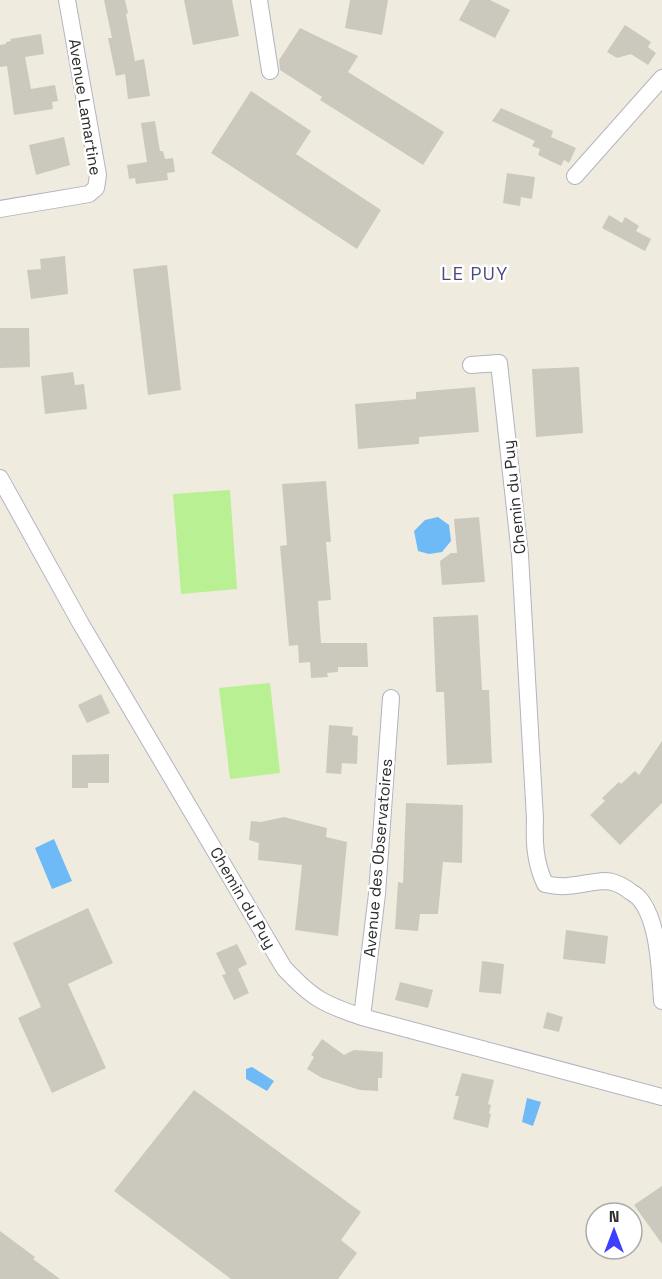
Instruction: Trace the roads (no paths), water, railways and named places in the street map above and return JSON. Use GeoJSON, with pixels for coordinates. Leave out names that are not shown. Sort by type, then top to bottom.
{"type":"FeatureCollection","features":[{"type":"Feature","properties":{"kind":"street","name":"Avenue Lamartine"},"geometry":{"type":"LineString","coordinates":[[0,209],[89,194],[96,188],[98,174],[67,0]]}},
{"type":"Feature","properties":{"kind":"street"},"geometry":{"type":"LineString","coordinates":[[259,0],[270,71]]}},
{"type":"Feature","properties":{"kind":"street"},"geometry":{"type":"LineString","coordinates":[[575,176],[662,78]]}},
{"type":"Feature","properties":{"kind":"street","name":"Chemin du Puy"},"geometry":{"type":"LineString","coordinates":[[471,365],[499,363],[520,555],[535,819],[534,848],[539,869],[545,884],[570,887],[607,881],[620,884],[638,897],[650,915],[659,965],[662,1001]]}},
{"type":"Feature","properties":{"kind":"street","name":"Chemin du Puy"},"geometry":{"type":"LineString","coordinates":[[0,478],[81,624],[284,968],[305,991],[329,1006],[362,1017],[662,1097]]}},
{"type":"Feature","properties":{"kind":"street","name":"Avenue des Observatoires"},"geometry":{"type":"LineString","coordinates":[[362,1017],[377,894],[391,698]]}},
{"type":"Feature","properties":{"kind":"water"},"geometry":{"type":"Polygon","coordinates":[[[438,517],[449,525],[451,541],[442,552],[429,554],[418,551],[414,531],[425,520],[438,517]]]}},
{"type":"Feature","properties":{"kind":"water"},"geometry":{"type":"Polygon","coordinates":[[[54,839],[72,881],[52,889],[35,848],[54,839]]]}},
{"type":"Feature","properties":{"kind":"water"},"geometry":{"type":"Polygon","coordinates":[[[252,1067],[274,1081],[267,1091],[246,1079],[246,1069],[252,1067]]]}},
{"type":"Feature","properties":{"kind":"water"},"geometry":{"type":"Polygon","coordinates":[[[527,1098],[541,1102],[533,1126],[522,1122],[527,1098]]]}},
{"type":"Feature","properties":{"kind":"district","name":"LE PUY"},"geometry":{"type":"Point","coordinates":[475,273]}}]}
